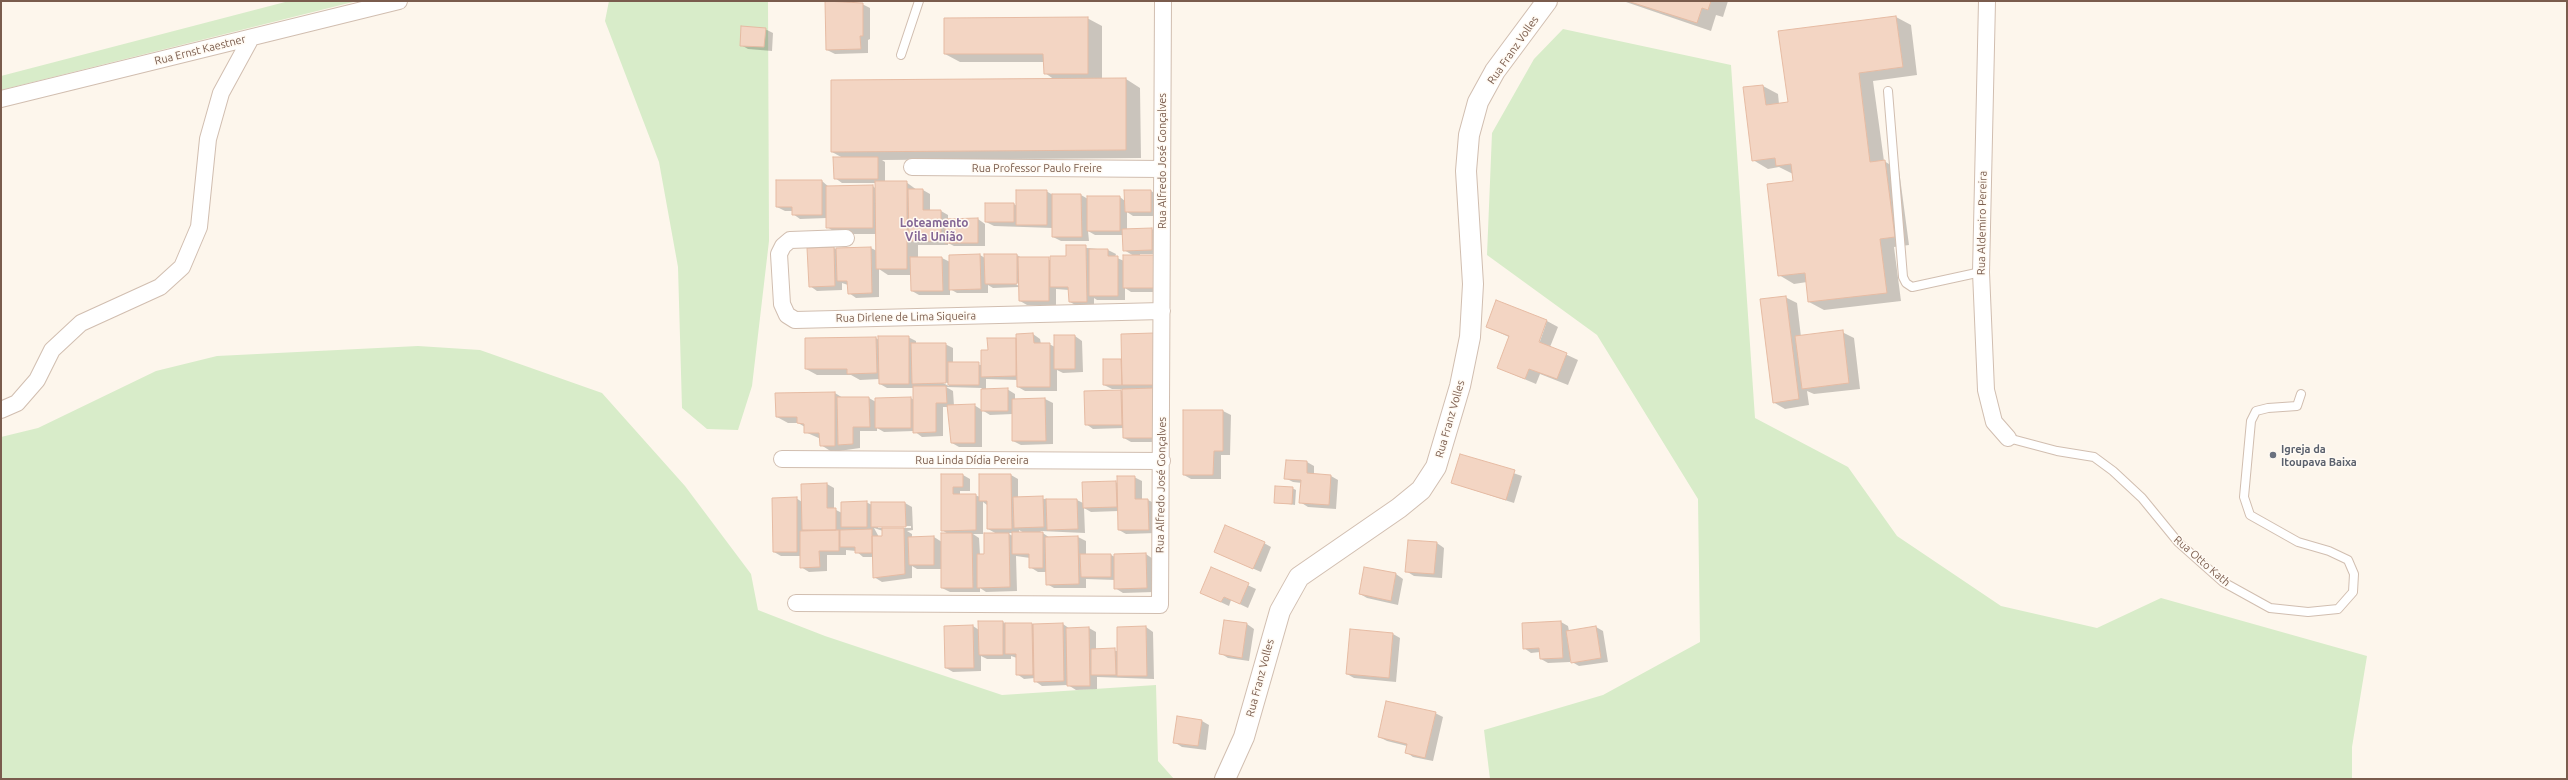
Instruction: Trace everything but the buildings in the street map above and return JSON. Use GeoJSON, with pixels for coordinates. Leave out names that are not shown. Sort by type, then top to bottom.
{"type":"FeatureCollection","features":[{"type":"Feature","properties":{"kind":"street","name":"Rua Ernst Kaestner"},"geometry":{"type":"LineString","coordinates":[[1,99],[399,1]]}},
{"type":"Feature","properties":{"kind":"street","name":"Rua Alfredo José Gonçalves"},"geometry":{"type":"LineString","coordinates":[[796,603],[1160,605],[1162,461],[1163,1]]}},
{"type":"Feature","properties":{"kind":"street","name":"Rua Franz Volles"},"geometry":{"type":"LineString","coordinates":[[1225,779],[1244,737],[1280,611],[1287,596],[1299,577],[1399,508],[1421,490],[1436,468],[1460,386],[1470,337],[1473,284],[1466,171],[1469,135],[1478,102],[1495,71],[1547,1]]}},
{"type":"Feature","properties":{"kind":"street","name":"Rua Aldemiro Pereira"},"geometry":{"type":"LineString","coordinates":[[1987,1],[1981,272],[1986,390],[1994,422],[2008,438]]}},
{"type":"Feature","properties":{"kind":"street"},"geometry":{"type":"LineString","coordinates":[[1,410],[17,403],[38,380],[52,350],[81,323],[160,287],[182,267],[199,227],[208,138],[221,93],[251,38]]}},
{"type":"Feature","properties":{"kind":"street","name":"Rua Professor Paulo Freire"},"geometry":{"type":"LineString","coordinates":[[912,167],[1162,169]]}},
{"type":"Feature","properties":{"kind":"street","name":"Rua Dirlene de Lima Siqueira"},"geometry":{"type":"LineString","coordinates":[[846,238],[790,240],[783,246],[779,254],[782,304],[787,316],[795,320],[1162,311]]}},
{"type":"Feature","properties":{"kind":"street","name":"Rua Linda Dídia Pereira"},"geometry":{"type":"LineString","coordinates":[[782,459],[1162,461]]}},
{"type":"Feature","properties":{"kind":"lane"},"geometry":{"type":"LineString","coordinates":[[901,55],[919,1]]}},
{"type":"Feature","properties":{"kind":"lane"},"geometry":{"type":"LineString","coordinates":[[1888,91],[1903,277],[1906,283],[1912,287],[1981,272]]}},
{"type":"Feature","properties":{"kind":"lane","name":"Rua Otto Kath"},"geometry":{"type":"LineString","coordinates":[[2008,438],[2057,451],[2094,457],[2142,498],[2178,542],[2223,582],[2270,608],[2308,612],[2338,609],[2353,592],[2354,574],[2348,560],[2298,542],[2250,516],[2244,497],[2251,421],[2256,411],[2268,408],[2298,406],[2301,394]]}},
{"type":"Feature","properties":{"kind":"green space"},"geometry":{"type":"Polygon","coordinates":[[[289,1],[357,1],[1,90],[1,76],[289,1]]]}},
{"type":"Feature","properties":{"kind":"green space"},"geometry":{"type":"Polygon","coordinates":[[[609,1],[768,1],[769,241],[752,386],[738,430],[707,429],[682,408],[678,267],[659,162],[605,21],[609,1]]]}},
{"type":"Feature","properties":{"kind":"green space"},"geometry":{"type":"Polygon","coordinates":[[[1563,29],[1731,65],[1755,418],[1848,467],[1897,536],[2001,606],[2097,628],[2161,598],[2367,656],[2352,747],[2352,779],[1490,779],[1484,730],[1603,695],[1700,642],[1698,499],[1597,335],[1487,255],[1492,133],[1534,59],[1563,29]]]}},
{"type":"Feature","properties":{"kind":"green space"},"geometry":{"type":"Polygon","coordinates":[[[418,346],[480,350],[602,393],[685,486],[751,574],[758,610],[825,636],[1002,695],[1156,685],[1158,761],[1174,779],[1,779],[1,437],[38,428],[156,371],[217,356],[418,346]]]}},
{"type":"Feature","properties":{"kind":"place","name":"Igreja da Itoupava Baixa"},"geometry":{"type":"Point","coordinates":[2273,455]}},
{"type":"Feature","properties":{"kind":"district","name":"Loteamento Vila União"},"geometry":{"type":"Point","coordinates":[934,230]}}]}
